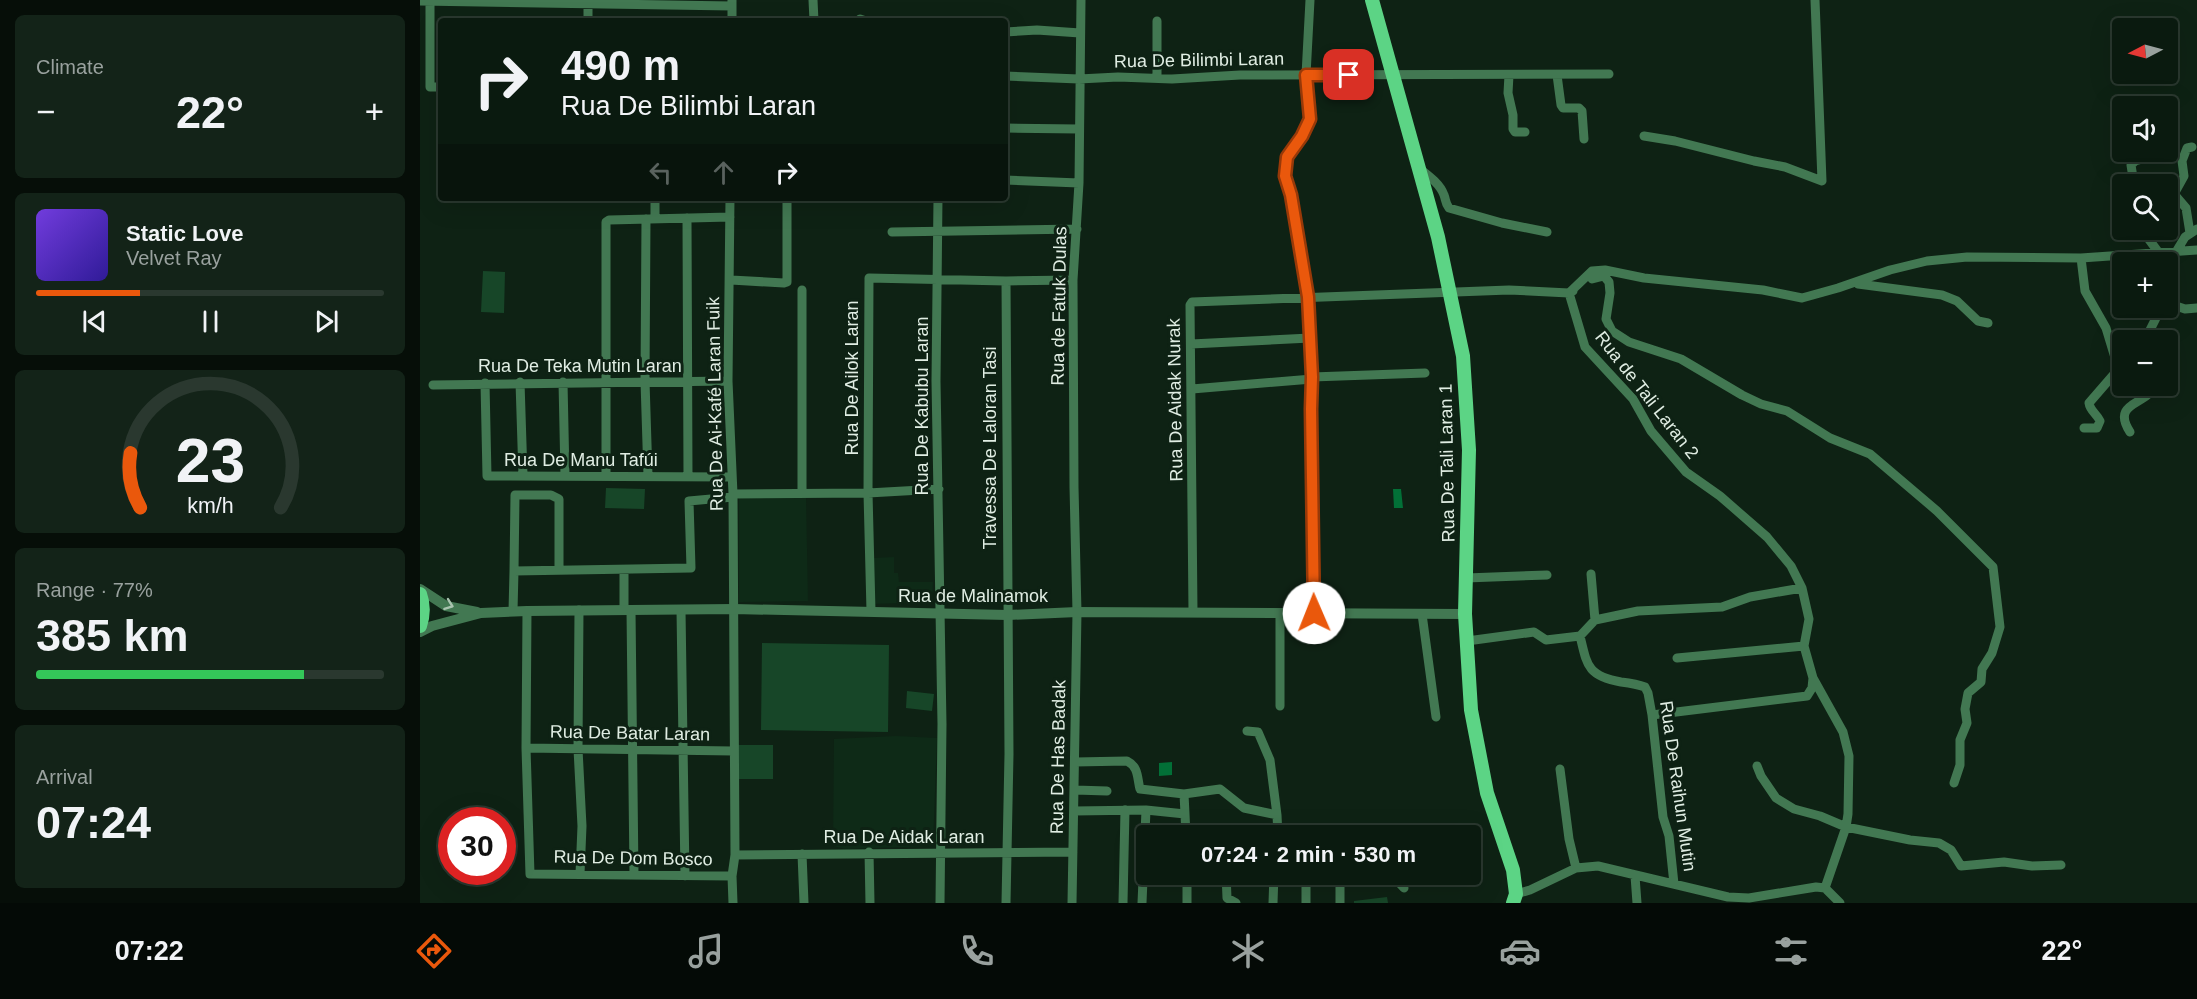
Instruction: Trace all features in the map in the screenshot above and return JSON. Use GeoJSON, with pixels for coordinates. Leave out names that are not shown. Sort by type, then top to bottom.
{"type":"FeatureCollection","features":[{"type":"Feature","properties":{"kind":"main road","name":"Rua De Tali Laran 1"},"geometry":{"type":"LineString","coordinates":[[1372,0],[1438,237],[1463,356],[1469,450],[1465,614],[1471,710],[1483,779],[1513,870],[1514,898]]}},
{"type":"Feature","properties":{"kind":"main road"},"geometry":{"type":"LineString","coordinates":[[420,594],[423,614],[420,626]]}},
{"type":"Feature","properties":{"kind":"street"},"geometry":{"type":"LineString","coordinates":[[813,0],[814,18]]}},
{"type":"Feature","properties":{"kind":"street","name":"Rua de Fatuk Dulas"},"geometry":{"type":"LineString","coordinates":[[1077,612],[1073,280],[1079,183],[1081,0]]}},
{"type":"Feature","properties":{"kind":"street"},"geometry":{"type":"LineString","coordinates":[[1310,0],[1306,75],[1310,119],[1302,136],[1287,157],[1285,176],[1291,195],[1308,297],[1312,378],[1314,613]]}},
{"type":"Feature","properties":{"kind":"street"},"geometry":{"type":"LineString","coordinates":[[1644,136],[1785,167],[1822,181],[1815,0]]}},
{"type":"Feature","properties":{"kind":"street"},"geometry":{"type":"LineString","coordinates":[[438,87],[430,87],[430,44],[425,1],[732,3]]}},
{"type":"Feature","properties":{"kind":"street"},"geometry":{"type":"LineString","coordinates":[[588,2],[588,18]]}},
{"type":"Feature","properties":{"kind":"street"},"geometry":{"type":"LineString","coordinates":[[1157,78],[1158,21]]}},
{"type":"Feature","properties":{"kind":"street"},"geometry":{"type":"LineString","coordinates":[[1008,32],[1037,30],[1080,33]]}},
{"type":"Feature","properties":{"kind":"street"},"geometry":{"type":"LineString","coordinates":[[430,44],[438,44]]}},
{"type":"Feature","properties":{"kind":"street","name":"Rua De Bilimbi Laran"},"geometry":{"type":"LineString","coordinates":[[1079,79],[1306,75],[1609,74]]}},
{"type":"Feature","properties":{"kind":"street"},"geometry":{"type":"LineString","coordinates":[[1509,75],[1508,93],[1513,115],[1513,129],[1515,132],[1525,132]]}},
{"type":"Feature","properties":{"kind":"street"},"geometry":{"type":"LineString","coordinates":[[1557,75],[1560,105],[1563,108],[1579,108],[1584,138]]}},
{"type":"Feature","properties":{"kind":"street"},"geometry":{"type":"LineString","coordinates":[[1008,76],[1079,79]]}},
{"type":"Feature","properties":{"kind":"street"},"geometry":{"type":"LineString","coordinates":[[1008,128],[1078,129]]}},
{"type":"Feature","properties":{"kind":"street"},"geometry":{"type":"LineString","coordinates":[[2178,185],[2184,176],[2182,161],[2187,148],[2192,147]]}},
{"type":"Feature","properties":{"kind":"street"},"geometry":{"type":"LineString","coordinates":[[1418,167],[1435,181],[1444,194],[1446,206],[1449,208],[1502,223],[1547,232]]}},
{"type":"Feature","properties":{"kind":"street"},"geometry":{"type":"LineString","coordinates":[[1008,180],[1079,183]]}},
{"type":"Feature","properties":{"kind":"street"},"geometry":{"type":"LineString","coordinates":[[648,476],[645,381],[651,219],[654,201]]}},
{"type":"Feature","properties":{"kind":"street","name":"Rua De Ai-Kafé Laran Fuik"},"geometry":{"type":"LineString","coordinates":[[730,201],[731,280],[728,381],[733,495],[734,609]]}},
{"type":"Feature","properties":{"kind":"street"},"geometry":{"type":"LineString","coordinates":[[731,280],[787,282],[788,201]]}},
{"type":"Feature","properties":{"kind":"street","name":"Rua De Kabubu Laran"},"geometry":{"type":"LineString","coordinates":[[938,201],[939,280],[936,381],[942,724],[940,903]]}},
{"type":"Feature","properties":{"kind":"street"},"geometry":{"type":"LineString","coordinates":[[2178,201],[2186,208],[2194,231],[2182,242],[2178,252]]}},
{"type":"Feature","properties":{"kind":"street"},"geometry":{"type":"LineString","coordinates":[[606,475],[606,222],[609,220],[730,217]]}},
{"type":"Feature","properties":{"kind":"street"},"geometry":{"type":"LineString","coordinates":[[687,218],[688,477]]}},
{"type":"Feature","properties":{"kind":"street"},"geometry":{"type":"LineString","coordinates":[[892,232],[1077,229]]}},
{"type":"Feature","properties":{"kind":"street"},"geometry":{"type":"LineString","coordinates":[[2178,252],[2197,250]]}},
{"type":"Feature","properties":{"kind":"street"},"geometry":{"type":"LineString","coordinates":[[2178,252],[2197,259]]}},
{"type":"Feature","properties":{"kind":"street"},"geometry":{"type":"LineString","coordinates":[[2106,255],[2112,257]]}},
{"type":"Feature","properties":{"kind":"street"},"geometry":{"type":"LineString","coordinates":[[1569,293],[1592,271],[1605,270],[1644,278],[1763,290],[1802,298],[1890,270],[1927,261],[1967,257],[2081,258],[2112,255]]}},
{"type":"Feature","properties":{"kind":"street"},"geometry":{"type":"LineString","coordinates":[[2081,258],[2085,291],[2106,328],[2116,361],[2115,373],[2089,403],[2089,408],[2100,421],[2097,428],[2084,428]]}},
{"type":"Feature","properties":{"kind":"street"},"geometry":{"type":"LineString","coordinates":[[1569,293],[1595,277],[1604,276],[1609,282],[1610,293],[1605,319],[1612,331],[1629,342],[1681,359],[1742,395],[1761,404],[1787,411],[1840,443],[1870,454],[1937,511],[1993,567],[2000,627],[1992,653],[1982,669],[1982,682],[1968,693],[1965,709],[1967,723],[1960,740],[1960,765],[1954,783]]}},
{"type":"Feature","properties":{"kind":"street","name":"Rua De Ailok Laran"},"geometry":{"type":"LineString","coordinates":[[871,611],[868,493],[869,278],[1073,280]]}},
{"type":"Feature","properties":{"kind":"street","name":"Travessa De Laloran Tasi"},"geometry":{"type":"LineString","coordinates":[[1006,281],[1009,754],[1006,903]]}},
{"type":"Feature","properties":{"kind":"street"},"geometry":{"type":"LineString","coordinates":[[1853,283],[1942,295],[1957,301],[1978,321],[1988,323]]}},
{"type":"Feature","properties":{"kind":"street"},"geometry":{"type":"LineString","coordinates":[[802,290],[802,493]]}},
{"type":"Feature","properties":{"kind":"street","name":"Rua De Aidak Nurak"},"geometry":{"type":"LineString","coordinates":[[1193,612],[1190,304],[1192,302],[1509,290],[1569,293]]}},
{"type":"Feature","properties":{"kind":"street","name":"Rua de Tali Laran 2"},"geometry":{"type":"LineString","coordinates":[[1569,293],[1585,347],[1633,399],[1652,431],[1686,472],[1720,496],[1767,537],[1791,566],[1802,588],[1809,619],[1804,646],[1813,678],[1843,732],[1849,756],[1846,827],[1825,888]]}},
{"type":"Feature","properties":{"kind":"street"},"geometry":{"type":"LineString","coordinates":[[2178,307],[2197,308]]}},
{"type":"Feature","properties":{"kind":"street"},"geometry":{"type":"LineString","coordinates":[[1191,344],[1310,338]]}},
{"type":"Feature","properties":{"kind":"street"},"geometry":{"type":"LineString","coordinates":[[1192,389],[1312,378],[1425,373]]}},
{"type":"Feature","properties":{"kind":"street","name":"Rua De Teka Mutin Laran"},"geometry":{"type":"LineString","coordinates":[[433,384],[728,381]]}},
{"type":"Feature","properties":{"kind":"street"},"geometry":{"type":"LineString","coordinates":[[520,382],[523,476]]}},
{"type":"Feature","properties":{"kind":"street"},"geometry":{"type":"LineString","coordinates":[[563,382],[565,476]]}},
{"type":"Feature","properties":{"kind":"street","name":"Rua De Manu Tafúi"},"geometry":{"type":"LineString","coordinates":[[485,383],[487,476],[732,477]]}},
{"type":"Feature","properties":{"kind":"street"},"geometry":{"type":"LineString","coordinates":[[2130,432],[2127,427],[2126,409],[2144,396]]}},
{"type":"Feature","properties":{"kind":"street"},"geometry":{"type":"LineString","coordinates":[[514,571],[691,568],[689,501],[733,495],[868,493],[939,489]]}},
{"type":"Feature","properties":{"kind":"street"},"geometry":{"type":"LineString","coordinates":[[513,611],[515,495],[551,495],[559,499],[559,570]]}},
{"type":"Feature","properties":{"kind":"street"},"geometry":{"type":"LineString","coordinates":[[624,570],[628,610],[634,875]]}},
{"type":"Feature","properties":{"kind":"street"},"geometry":{"type":"LineString","coordinates":[[1591,574],[1595,620]]}},
{"type":"Feature","properties":{"kind":"street"},"geometry":{"type":"LineString","coordinates":[[1466,578],[1547,575]]}},
{"type":"Feature","properties":{"kind":"street"},"geometry":{"type":"LineString","coordinates":[[1467,641],[1534,632],[1546,640],[1580,636],[1595,620],[1638,611],[1722,607],[1750,597],[1802,588]]}},
{"type":"Feature","properties":{"kind":"street"},"geometry":{"type":"LineString","coordinates":[[420,589],[446,606],[481,613]]}},
{"type":"Feature","properties":{"kind":"street","name":"Rua de Malinamok"},"geometry":{"type":"LineString","coordinates":[[481,613],[734,609],[871,611],[940,615],[1077,612],[1465,614]]}},
{"type":"Feature","properties":{"kind":"street","name":"Rua De Dom Bosco"},"geometry":{"type":"LineString","coordinates":[[527,611],[526,748],[531,874],[732,876],[735,855],[734,609]]}},
{"type":"Feature","properties":{"kind":"street"},"geometry":{"type":"LineString","coordinates":[[579,610],[578,748],[582,826],[580,874]]}},
{"type":"Feature","properties":{"kind":"street"},"geometry":{"type":"LineString","coordinates":[[681,610],[685,876]]}},
{"type":"Feature","properties":{"kind":"street","name":"Rua De Has Badak"},"geometry":{"type":"LineString","coordinates":[[1072,903],[1077,612]]}},
{"type":"Feature","properties":{"kind":"street"},"geometry":{"type":"LineString","coordinates":[[420,632],[432,626],[481,613]]}},
{"type":"Feature","properties":{"kind":"street"},"geometry":{"type":"LineString","coordinates":[[1280,613],[1280,706]]}},
{"type":"Feature","properties":{"kind":"street"},"geometry":{"type":"LineString","coordinates":[[1422,614],[1436,717]]}},
{"type":"Feature","properties":{"kind":"street","name":"Rua De Raihun Mutin"},"geometry":{"type":"LineString","coordinates":[[1580,636],[1588,665],[1592,671],[1610,679],[1645,687],[1648,693],[1663,817],[1669,836],[1674,884]]}},
{"type":"Feature","properties":{"kind":"street"},"geometry":{"type":"LineString","coordinates":[[1677,658],[1804,646]]}},
{"type":"Feature","properties":{"kind":"street"},"geometry":{"type":"LineString","coordinates":[[1652,715],[1807,696],[1812,688],[1813,678]]}},
{"type":"Feature","properties":{"kind":"street"},"geometry":{"type":"LineString","coordinates":[[1247,732],[1258,732],[1270,760],[1278,825]]}},
{"type":"Feature","properties":{"kind":"street","name":"Rua De Batar Laran"},"geometry":{"type":"LineString","coordinates":[[526,748],[733,751]]}},
{"type":"Feature","properties":{"kind":"street"},"geometry":{"type":"LineString","coordinates":[[1075,762],[1127,761],[1137,769],[1140,789],[1184,794],[1220,789],[1244,808],[1277,814]]}},
{"type":"Feature","properties":{"kind":"street"},"geometry":{"type":"LineString","coordinates":[[1756,766],[1776,798],[1794,808],[1846,827],[1910,840],[1939,843],[1951,850],[1961,866],[2004,862],[2032,866],[2061,865]]}},
{"type":"Feature","properties":{"kind":"street"},"geometry":{"type":"LineString","coordinates":[[1560,769],[1569,839],[1576,868]]}},
{"type":"Feature","properties":{"kind":"street"},"geometry":{"type":"LineString","coordinates":[[1075,790],[1107,791]]}},
{"type":"Feature","properties":{"kind":"street"},"geometry":{"type":"LineString","coordinates":[[1184,794],[1186,825]]}},
{"type":"Feature","properties":{"kind":"street"},"geometry":{"type":"LineString","coordinates":[[1123,903],[1125,810]]}},
{"type":"Feature","properties":{"kind":"street"},"geometry":{"type":"LineString","coordinates":[[1074,811],[1146,810],[1185,814]]}},
{"type":"Feature","properties":{"kind":"street"},"geometry":{"type":"LineString","coordinates":[[1142,903],[1146,810]]}},
{"type":"Feature","properties":{"kind":"street"},"geometry":{"type":"LineString","coordinates":[[869,852],[870,903]]}},
{"type":"Feature","properties":{"kind":"street","name":"Rua De Aidak Laran"},"geometry":{"type":"LineString","coordinates":[[735,855],[869,852],[1073,852]]}},
{"type":"Feature","properties":{"kind":"street"},"geometry":{"type":"LineString","coordinates":[[802,854],[804,903]]}},
{"type":"Feature","properties":{"kind":"street"},"geometry":{"type":"LineString","coordinates":[[1514,898],[1576,868],[1598,866],[1674,884],[1728,900],[1815,887],[1825,888],[1840,903]]}},
{"type":"Feature","properties":{"kind":"street"},"geometry":{"type":"LineString","coordinates":[[732,876],[733,903]]}},
{"type":"Feature","properties":{"kind":"street"},"geometry":{"type":"LineString","coordinates":[[1635,876],[1637,903]]}},
{"type":"Feature","properties":{"kind":"street"},"geometry":{"type":"LineString","coordinates":[[1186,903],[1187,885]]}},
{"type":"Feature","properties":{"kind":"street"},"geometry":{"type":"LineString","coordinates":[[1226,885],[1227,898],[1236,903]]}},
{"type":"Feature","properties":{"kind":"street"},"geometry":{"type":"LineString","coordinates":[[1274,885],[1274,903]]}},
{"type":"Feature","properties":{"kind":"street"},"geometry":{"type":"LineString","coordinates":[[1306,885],[1306,903]]}},
{"type":"Feature","properties":{"kind":"street"},"geometry":{"type":"LineString","coordinates":[[1340,885],[1340,903]]}},
{"type":"Feature","properties":{"kind":"street"},"geometry":{"type":"LineString","coordinates":[[1401,885],[1404,888]]}},
{"type":"Feature","properties":{"kind":"shaded area"},"geometry":{"type":"Polygon","coordinates":[[[483,271],[505,272],[504,313],[481,312],[483,271]]]}},
{"type":"Feature","properties":{"kind":"shaded area"},"geometry":{"type":"Polygon","coordinates":[[[606,488],[645,489],[644,509],[605,508],[606,488]]]}},
{"type":"Feature","properties":{"kind":"shaded area"},"geometry":{"type":"Polygon","coordinates":[[[1393,489],[1401,489],[1403,508],[1394,508],[1393,489]]]}},
{"type":"Feature","properties":{"kind":"shaded area"},"geometry":{"type":"Polygon","coordinates":[[[806,496],[808,601],[739,602],[739,498],[806,496]]]}},
{"type":"Feature","properties":{"kind":"shaded area"},"geometry":{"type":"Polygon","coordinates":[[[894,557],[894,573],[898,573],[899,582],[933,582],[932,602],[872,604],[872,558],[894,557]]]}},
{"type":"Feature","properties":{"kind":"shaded area"},"geometry":{"type":"Polygon","coordinates":[[[762,643],[889,645],[888,732],[761,730],[762,643]]]}},
{"type":"Feature","properties":{"kind":"shaded area"},"geometry":{"type":"Polygon","coordinates":[[[907,691],[934,694],[932,711],[906,708],[907,691]]]}},
{"type":"Feature","properties":{"kind":"shaded area"},"geometry":{"type":"Polygon","coordinates":[[[897,736],[937,738],[933,846],[845,849],[833,846],[834,739],[897,736]]]}},
{"type":"Feature","properties":{"kind":"shaded area"},"geometry":{"type":"Polygon","coordinates":[[[738,745],[773,745],[773,779],[739,779],[738,745]]]}},
{"type":"Feature","properties":{"kind":"shaded area"},"geometry":{"type":"Polygon","coordinates":[[[1172,762],[1172,775],[1159,776],[1159,763],[1172,762]]]}},
{"type":"Feature","properties":{"kind":"shaded area"},"geometry":{"type":"Polygon","coordinates":[[[1387,897],[1388,903],[1354,903],[1354,901],[1387,897]]]}},
{"type":"Feature","properties":{"kind":"route"},"geometry":{"type":"LineString","coordinates":[[1314,613],[1312,377],[1308,297],[1285,166],[1287,157],[1302,136],[1310,119],[1306,75],[1349,75]]}}]}
